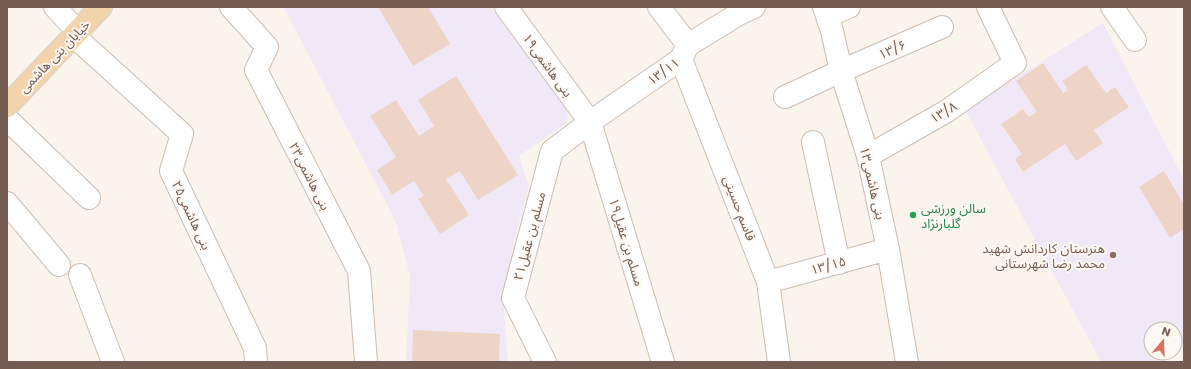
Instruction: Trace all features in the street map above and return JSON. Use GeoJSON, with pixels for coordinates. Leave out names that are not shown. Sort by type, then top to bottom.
{"type":"FeatureCollection","features":[{"type":"Feature","properties":{"kind":"main road","name":"خیابان بنی هاشمی"},"geometry":{"type":"LineString","coordinates":[[10,96],[76,34],[101,7]]}},
{"type":"Feature","properties":{"kind":"street"},"geometry":{"type":"LineString","coordinates":[[55,7],[76,34]]}},
{"type":"Feature","properties":{"kind":"street","name":"بنی هاشمی۲۳"},"geometry":{"type":"LineString","coordinates":[[231,7],[267,47],[256,70],[359,270],[366,362]]}},
{"type":"Feature","properties":{"kind":"street","name":"بنی هاشمی۱۹"},"geometry":{"type":"LineString","coordinates":[[506,7],[590,122]]}},
{"type":"Feature","properties":{"kind":"street","name":"قاسم حسینی"},"geometry":{"type":"LineString","coordinates":[[660,7],[684,52],[768,282],[779,362]]}},
{"type":"Feature","properties":{"kind":"street"},"geometry":{"type":"LineString","coordinates":[[826,12],[849,7]]}},
{"type":"Feature","properties":{"kind":"street","name":"۱۳/۸"},"geometry":{"type":"LineString","coordinates":[[868,156],[947,111],[1015,63],[988,7]]}},
{"type":"Feature","properties":{"kind":"street"},"geometry":{"type":"LineString","coordinates":[[1112,7],[1135,40]]}},
{"type":"Feature","properties":{"kind":"street","name":"۱۳/۱۱"},"geometry":{"type":"LineString","coordinates":[[590,122],[742,10]]}},
{"type":"Feature","properties":{"kind":"street","name":"بنی هاشمی۱۳"},"geometry":{"type":"LineString","coordinates":[[826,12],[841,71],[868,156],[888,250],[907,362]]}},
{"type":"Feature","properties":{"kind":"street","name":"۱۳/۶"},"geometry":{"type":"LineString","coordinates":[[785,97],[942,27]]}},
{"type":"Feature","properties":{"kind":"street","name":"بنی هاشمی۲۵"},"geometry":{"type":"LineString","coordinates":[[76,34],[182,134],[171,171],[255,348],[256,362]]}},
{"type":"Feature","properties":{"kind":"street"},"geometry":{"type":"LineString","coordinates":[[7,118],[89,198]]}},
{"type":"Feature","properties":{"kind":"street","name":"مسلم بن عقیل۲۱"},"geometry":{"type":"LineString","coordinates":[[545,362],[513,298],[552,151],[590,122]]}},
{"type":"Feature","properties":{"kind":"street","name":"مسلم بن عقیل۱۹"},"geometry":{"type":"LineString","coordinates":[[590,122],[663,362]]}},
{"type":"Feature","properties":{"kind":"street"},"geometry":{"type":"LineString","coordinates":[[813,142],[839,262]]}},
{"type":"Feature","properties":{"kind":"street"},"geometry":{"type":"LineString","coordinates":[[7,203],[59,266]]}},
{"type":"Feature","properties":{"kind":"street","name":"۱۳/۱۵"},"geometry":{"type":"LineString","coordinates":[[768,282],[888,250]]}},
{"type":"Feature","properties":{"kind":"street"},"geometry":{"type":"LineString","coordinates":[[80,275],[113,362]]}},
{"type":"Feature","properties":{"kind":"shaded area"},"geometry":{"type":"Polygon","coordinates":[[[491,7],[568,108],[567,123],[519,156],[529,186],[517,231],[503,297],[508,362],[406,362],[410,276],[395,220],[284,8],[491,7]]]}},
{"type":"Feature","properties":{"kind":"shaded area","name":"هنرستان کاردانش شهید محمد رضا شهرستانی"},"geometry":{"type":"Polygon","coordinates":[[[1103,23],[1184,180],[1184,347],[1183,348],[1183,321],[1143,321],[1143,361],[1165,361],[1101,362],[965,110],[1103,23]]]}},
{"type":"Feature","properties":{"kind":"building"},"geometry":{"type":"Polygon","coordinates":[[[378,7],[428,7],[450,44],[413,66],[378,7]]]}},
{"type":"Feature","properties":{"kind":"building"},"geometry":{"type":"Polygon","coordinates":[[[1043,63],[1063,93],[1068,90],[1062,81],[1086,65],[1106,93],[1115,87],[1129,107],[1094,130],[1103,143],[1076,161],[1065,144],[1023,172],[1015,159],[1022,154],[1001,124],[1023,109],[1029,117],[1037,112],[1016,81],[1043,63]]]}},
{"type":"Feature","properties":{"kind":"building"},"geometry":{"type":"Polygon","coordinates":[[[456,76],[518,175],[478,200],[460,171],[446,179],[469,215],[440,234],[418,199],[424,196],[414,181],[392,195],[377,170],[396,157],[370,116],[396,100],[419,136],[434,126],[418,100],[456,76]]]}},
{"type":"Feature","properties":{"kind":"building"},"geometry":{"type":"Polygon","coordinates":[[[1164,171],[1184,205],[1184,229],[1170,238],[1139,187],[1164,171]]]}},
{"type":"Feature","properties":{"kind":"building"},"geometry":{"type":"Polygon","coordinates":[[[413,330],[500,334],[499,362],[412,362],[413,330]]]}},
{"type":"Feature","properties":{"kind":"place","name":"سالن ورزشی گلبارنژاد"},"geometry":{"type":"Point","coordinates":[913,215]}},
{"type":"Feature","properties":{"kind":"place","name":"هنرستان کاردانش شهید محمد رضا شهرستانی"},"geometry":{"type":"Point","coordinates":[1113,255]}}]}
